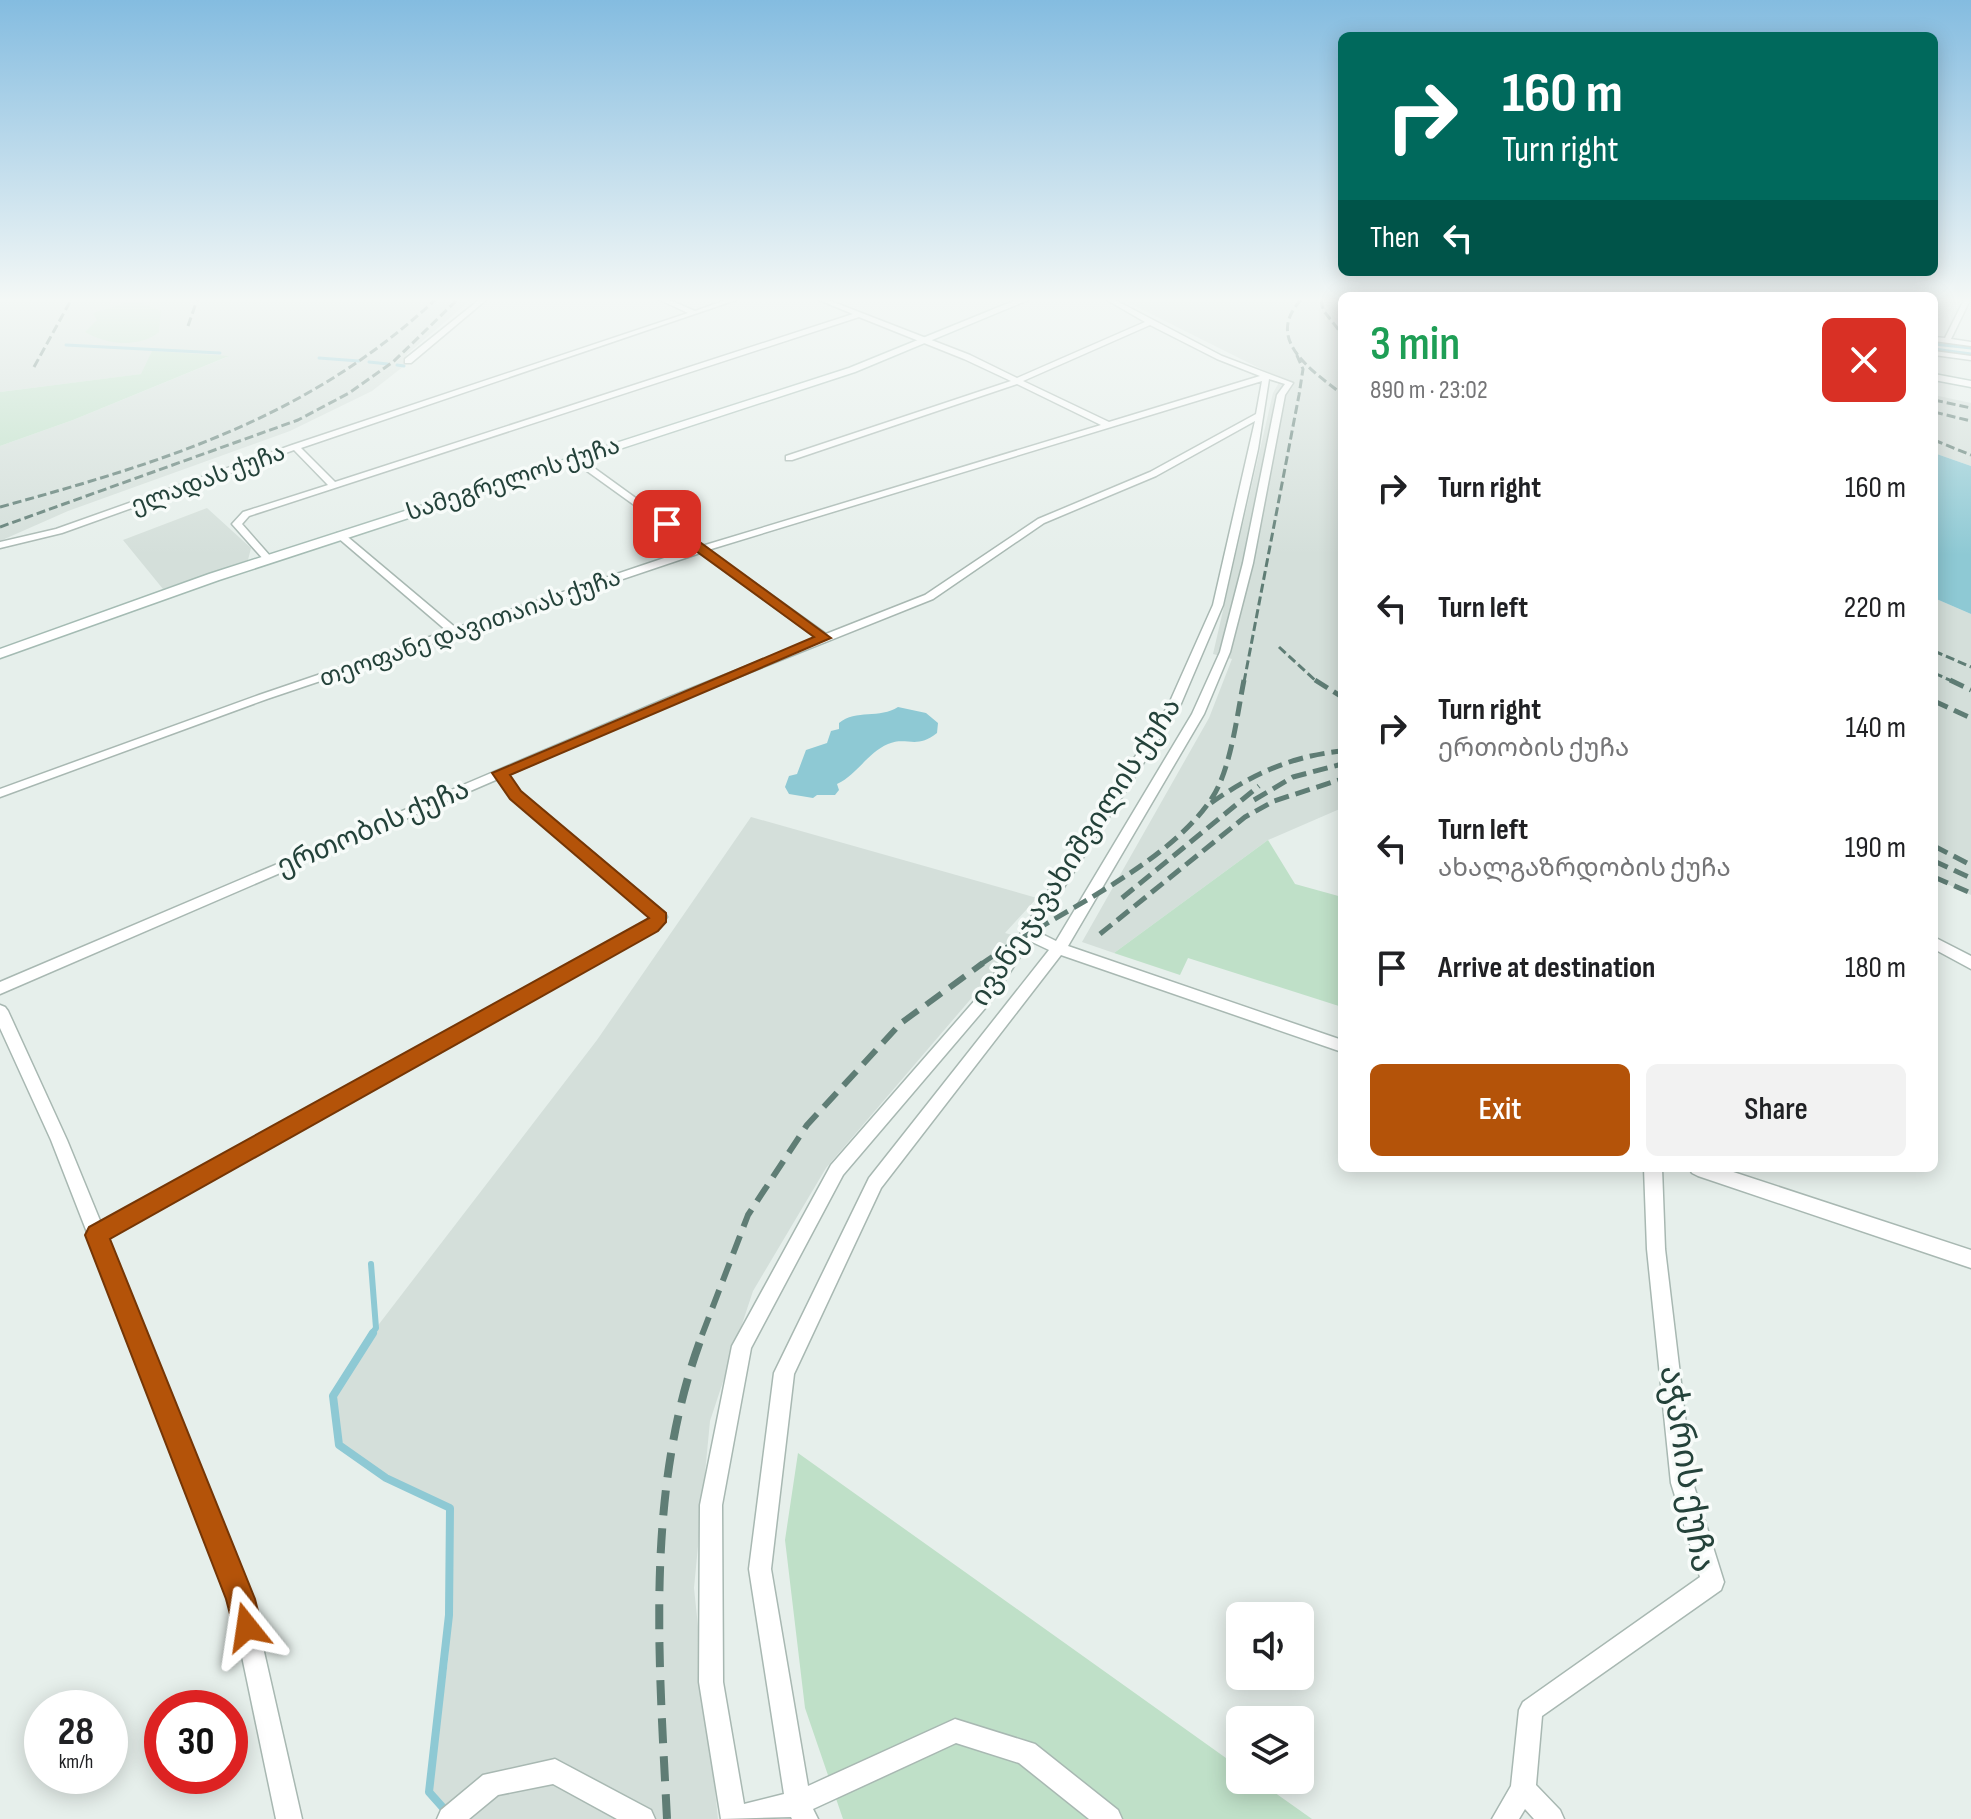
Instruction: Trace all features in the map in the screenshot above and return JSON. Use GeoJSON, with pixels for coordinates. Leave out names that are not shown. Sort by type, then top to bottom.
{"type":"FeatureCollection","features":[{"type":"Feature","properties":{"kind":"main road","name":"სამეგრელოს ქუჩა"},"geometry":{"type":"LineString","coordinates":[[0,654],[268,559],[806,385]]}},
{"type":"Feature","properties":{"kind":"street","name":"ელადას ქუჩა"},"geometry":{"type":"LineString","coordinates":[[0,545],[59,531],[480,385]]}},
{"type":"Feature","properties":{"kind":"street"},"geometry":{"type":"LineString","coordinates":[[268,559],[237,524],[238,519],[332,484],[640,385]]}},
{"type":"Feature","properties":{"kind":"street"},"geometry":{"type":"LineString","coordinates":[[789,458],[1006,385]]}},
{"type":"Feature","properties":{"kind":"street"},"geometry":{"type":"LineString","coordinates":[[1026,385],[1110,426]]}},
{"type":"Feature","properties":{"kind":"street","name":"თეოფანე დავითაიას ქუჩა"},"geometry":{"type":"LineString","coordinates":[[0,793],[263,697],[701,549],[1241,385]]}},
{"type":"Feature","properties":{"kind":"street","name":"ივანე ჯავახიშვილის ქუჩა"},"geometry":{"type":"LineString","coordinates":[[734,1819],[711,1682],[711,1505],[742,1346],[837,1170],[988,995],[1174,706],[1218,605],[1265,385]]}},
{"type":"Feature","properties":{"kind":"street"},"geometry":{"type":"LineString","coordinates":[[802,1811],[760,1569],[784,1373],[875,1183],[1060,949],[1095,895],[1198,714],[1225,652],[1248,563],[1281,395],[1288,385]]}},
{"type":"Feature","properties":{"kind":"street","name":"ერთობის ქუჩა"},"geometry":{"type":"LineString","coordinates":[[0,988],[500,773],[929,597],[1041,521],[1153,474],[1260,415]]}},
{"type":"Feature","properties":{"kind":"street"},"geometry":{"type":"LineString","coordinates":[[295,447],[332,484]]}},
{"type":"Feature","properties":{"kind":"street"},"geometry":{"type":"LineString","coordinates":[[576,459],[824,638]]}},
{"type":"Feature","properties":{"kind":"street"},"geometry":{"type":"LineString","coordinates":[[340,535],[455,633]]}},
{"type":"Feature","properties":{"kind":"street"},"geometry":{"type":"LineString","coordinates":[[97,1235],[652,926],[660,917],[516,795],[500,773]]}},
{"type":"Feature","properties":{"kind":"street"},"geometry":{"type":"LineString","coordinates":[[1029,934],[1060,949],[1338,1045]]}},
{"type":"Feature","properties":{"kind":"street"},"geometry":{"type":"LineString","coordinates":[[1938,944],[1971,963]]}},
{"type":"Feature","properties":{"kind":"street"},"geometry":{"type":"LineString","coordinates":[[0,1011],[59,1140],[241,1599],[289,1819]]}},
{"type":"Feature","properties":{"kind":"street","name":"აჭარის ქუჩა"},"geometry":{"type":"LineString","coordinates":[[1505,1819],[1523,1789],[1531,1710],[1713,1582],[1682,1483],[1656,1249],[1653,1172]]}},
{"type":"Feature","properties":{"kind":"street"},"geometry":{"type":"LineString","coordinates":[[1714,1172],[1971,1259]]}},
{"type":"Feature","properties":{"kind":"street"},"geometry":{"type":"LineString","coordinates":[[734,1819],[802,1811],[955,1731],[1026,1753],[1109,1819]]}},
{"type":"Feature","properties":{"kind":"street"},"geometry":{"type":"LineString","coordinates":[[450,1819],[492,1784],[555,1771],[642,1819]]}},
{"type":"Feature","properties":{"kind":"street"},"geometry":{"type":"LineString","coordinates":[[1523,1789],[1551,1819]]}},
{"type":"Feature","properties":{"kind":"shaded area"},"geometry":{"type":"Polygon","coordinates":[[[0,385],[56,385],[0,392],[0,385]]]}},
{"type":"Feature","properties":{"kind":"shaded area"},"geometry":{"type":"Polygon","coordinates":[[[159,385],[380,385],[290,431],[68,511],[0,541],[0,446],[159,385]]]}},
{"type":"Feature","properties":{"kind":"shaded area"},"geometry":{"type":"Polygon","coordinates":[[[1278,385],[1338,385],[1338,810],[1268,840],[1114,953],[1082,942],[1209,718],[1232,659],[1213,654],[1273,393],[1278,385]]]}},
{"type":"Feature","properties":{"kind":"shaded area"},"geometry":{"type":"Polygon","coordinates":[[[1938,396],[1971,403],[1971,466],[1938,454],[1938,396]]]}},
{"type":"Feature","properties":{"kind":"shaded area"},"geometry":{"type":"Polygon","coordinates":[[[207,508],[251,548],[248,560],[163,589],[123,540],[207,508]]]}},
{"type":"Feature","properties":{"kind":"shaded area"},"geometry":{"type":"Polygon","coordinates":[[[1938,600],[1971,614],[1971,895],[1938,880],[1938,600]]]}},
{"type":"Feature","properties":{"kind":"shaded area"},"geometry":{"type":"Polygon","coordinates":[[[751,817],[1037,898],[1005,933],[1023,938],[826,1168],[753,1291],[710,1421],[694,1588],[718,1819],[453,1819],[429,1792],[448,1661],[453,1569],[450,1508],[386,1478],[339,1445],[333,1396],[376,1328],[597,1040],[751,817]]]}},
{"type":"Feature","properties":{"kind":"green space"},"geometry":{"type":"Polygon","coordinates":[[[56,385],[159,385],[0,446],[0,392],[56,385]]]}},
{"type":"Feature","properties":{"kind":"green space"},"geometry":{"type":"Polygon","coordinates":[[[1268,840],[1295,884],[1338,896],[1338,1006],[1188,958],[1180,975],[1114,953],[1268,840]]]}},
{"type":"Feature","properties":{"kind":"green space"},"geometry":{"type":"Polygon","coordinates":[[[798,1453],[1226,1758],[1226,1794],[1277,1794],[1312,1819],[843,1819],[805,1708],[785,1540],[798,1453]]]}},
{"type":"Feature","properties":{"kind":"water"},"geometry":{"type":"Polygon","coordinates":[[[1938,454],[1971,466],[1971,614],[1938,600],[1938,454]]]}},
{"type":"Feature","properties":{"kind":"water"},"geometry":{"type":"Polygon","coordinates":[[[898,707],[926,713],[938,723],[937,733],[923,741],[895,742],[881,748],[837,784],[839,790],[835,795],[817,795],[813,798],[789,794],[785,787],[789,776],[797,774],[806,750],[827,743],[831,731],[839,729],[839,723],[853,716],[884,713],[898,707]]]}},
{"type":"Feature","properties":{"kind":"waterway"},"geometry":{"type":"LineString","coordinates":[[371,1264],[376,1328],[371,1335]]}},
{"type":"Feature","properties":{"kind":"waterway"},"geometry":{"type":"LineString","coordinates":[[373,1333],[333,1396],[339,1445],[386,1478],[450,1508],[449,1615],[429,1792],[453,1819]]}},
{"type":"Feature","properties":{"kind":"railway"},"geometry":{"type":"LineString","coordinates":[[0,507],[176,453],[231,431],[321,385]]}},
{"type":"Feature","properties":{"kind":"railway"},"geometry":{"type":"LineString","coordinates":[[0,527],[298,420],[361,385]]}},
{"type":"Feature","properties":{"kind":"railway"},"geometry":{"type":"LineString","coordinates":[[1244,682],[1301,385]]}},
{"type":"Feature","properties":{"kind":"railway"},"geometry":{"type":"LineString","coordinates":[[1330,385],[1338,391]]}},
{"type":"Feature","properties":{"kind":"railway"},"geometry":{"type":"LineString","coordinates":[[1938,401],[1971,408]]}},
{"type":"Feature","properties":{"kind":"railway"},"geometry":{"type":"LineString","coordinates":[[1938,413],[1971,421]]}},
{"type":"Feature","properties":{"kind":"railway"},"geometry":{"type":"LineString","coordinates":[[1938,442],[1971,455]]}},
{"type":"Feature","properties":{"kind":"railway"},"geometry":{"type":"LineString","coordinates":[[1279,647],[1317,682]]}},
{"type":"Feature","properties":{"kind":"railway"},"geometry":{"type":"LineString","coordinates":[[1938,653],[1971,667]]}},
{"type":"Feature","properties":{"kind":"railway"},"geometry":{"type":"LineString","coordinates":[[1938,675],[1954,682]]}},
{"type":"Feature","properties":{"kind":"railway"},"geometry":{"type":"LineString","coordinates":[[980,965],[1136,869],[1191,824],[1219,786],[1244,680]]}},
{"type":"Feature","properties":{"kind":"railway"},"geometry":{"type":"LineString","coordinates":[[1315,680],[1338,694]]}},
{"type":"Feature","properties":{"kind":"railway"},"geometry":{"type":"LineString","coordinates":[[1950,680],[1971,690]]}},
{"type":"Feature","properties":{"kind":"railway"},"geometry":{"type":"LineString","coordinates":[[1938,703],[1971,718]]}},
{"type":"Feature","properties":{"kind":"railway"},"geometry":{"type":"LineString","coordinates":[[1211,803],[1273,768],[1306,757],[1338,751]]}},
{"type":"Feature","properties":{"kind":"railway"},"geometry":{"type":"LineString","coordinates":[[1254,800],[1293,777],[1338,765]]}},
{"type":"Feature","properties":{"kind":"railway"},"geometry":{"type":"LineString","coordinates":[[1100,934],[1245,817],[1274,801],[1338,780]]}},
{"type":"Feature","properties":{"kind":"railway"},"geometry":{"type":"LineString","coordinates":[[1122,898],[1259,786]]}},
{"type":"Feature","properties":{"kind":"railway"},"geometry":{"type":"LineString","coordinates":[[1938,848],[1971,865]]}},
{"type":"Feature","properties":{"kind":"railway"},"geometry":{"type":"LineString","coordinates":[[1938,863],[1971,878]]}},
{"type":"Feature","properties":{"kind":"railway"},"geometry":{"type":"LineString","coordinates":[[1938,879],[1971,893]]}},
{"type":"Feature","properties":{"kind":"railway"},"geometry":{"type":"LineString","coordinates":[[702,1335],[748,1215],[807,1125],[901,1023],[983,963]]}},
{"type":"Feature","properties":{"kind":"railway"},"geometry":{"type":"LineString","coordinates":[[667,1819],[659,1635],[664,1512],[671,1452],[684,1392],[703,1333]]}},
{"type":"Feature","properties":{"kind":"route"},"geometry":{"type":"LineString","coordinates":[[247,1627],[241,1599],[97,1235],[652,926],[660,917],[516,795],[500,773],[824,638],[667,524]]}}]}
